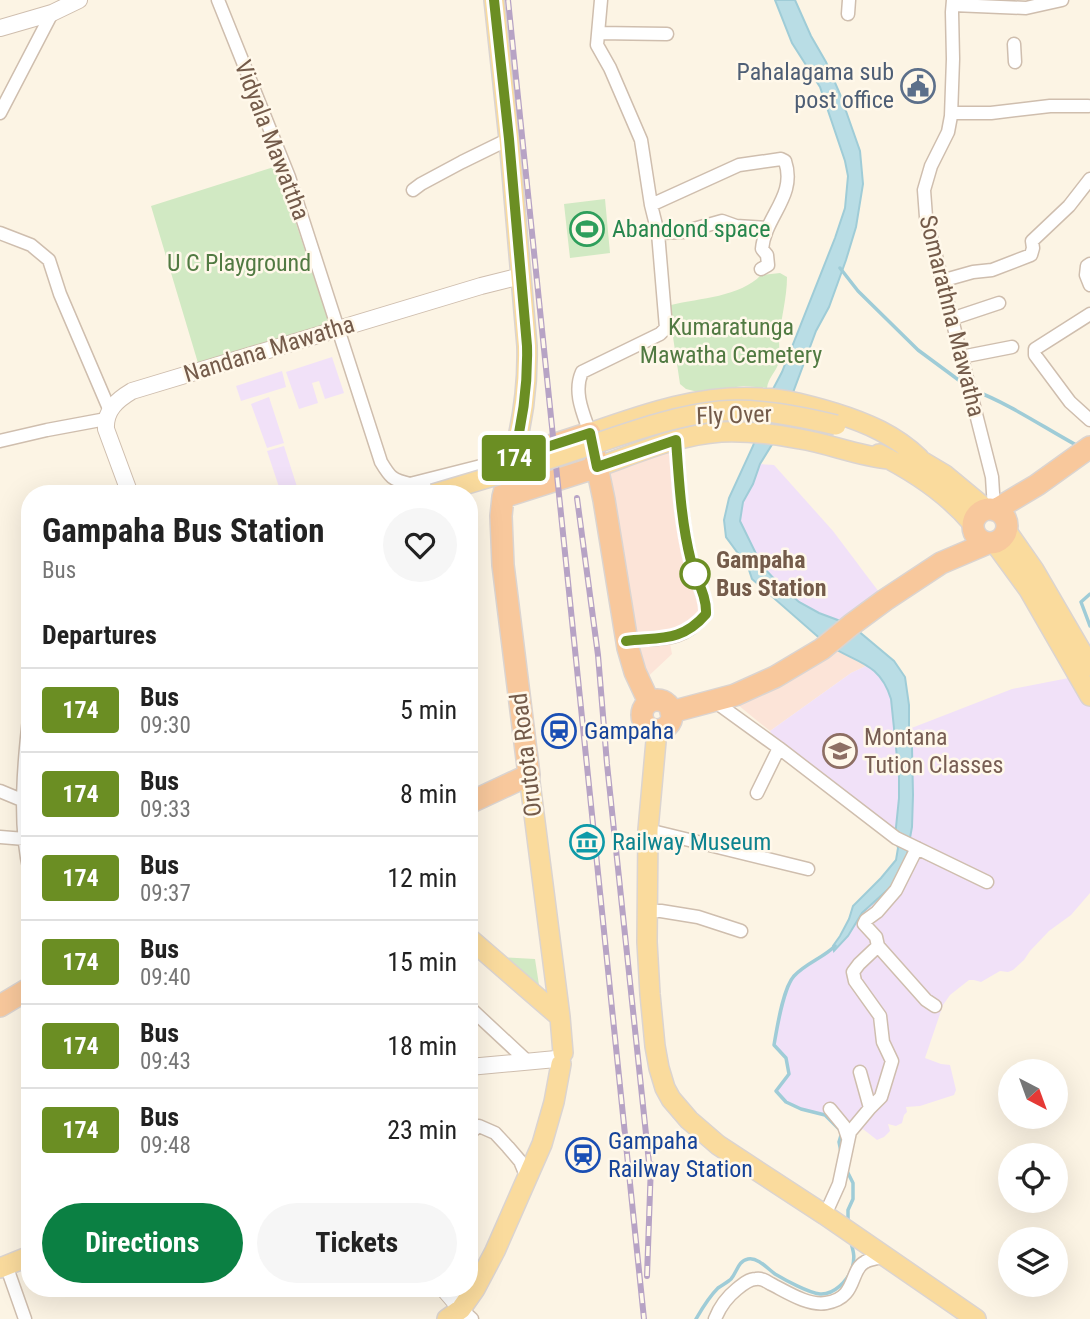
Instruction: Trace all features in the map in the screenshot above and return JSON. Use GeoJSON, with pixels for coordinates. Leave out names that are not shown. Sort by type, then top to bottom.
{"type":"FeatureCollection","features":[{"type":"Feature","properties":{"kind":"highway"},"geometry":{"type":"LineString","coordinates":[[513,458],[590,433],[626,641],[635,672],[649,702]]}},
{"type":"Feature","properties":{"kind":"highway"},"geometry":{"type":"LineString","coordinates":[[671,712],[753,688],[822,649],[851,625],[941,563],[1037,485],[1088,448]]}},
{"type":"Feature","properties":{"kind":"highway","name":"Orutota Road"},"geometry":{"type":"LineString","coordinates":[[513,458],[501,516],[503,565],[529,775]]}},
{"type":"Feature","properties":{"kind":"highway"},"geometry":{"type":"LineString","coordinates":[[503,496],[597,467]]}},
{"type":"Feature","properties":{"kind":"highway"},"geometry":{"type":"LineString","coordinates":[[657,700],[670,707],[671,720],[665,727],[657,730],[647,727],[642,719],[643,709],[649,702],[657,700]]}},
{"type":"Feature","properties":{"kind":"highway"},"geometry":{"type":"LineString","coordinates":[[478,799],[529,775]]}},
{"type":"Feature","properties":{"kind":"highway"},"geometry":{"type":"LineString","coordinates":[[0,992],[21,979]]}},
{"type":"Feature","properties":{"kind":"highway"},"geometry":{"type":"LineString","coordinates":[[0,1006],[21,993]]}},
{"type":"Feature","properties":{"kind":"main road"},"geometry":{"type":"LineString","coordinates":[[494,0],[527,346],[522,423],[513,458]]}},
{"type":"Feature","properties":{"kind":"main road"},"geometry":{"type":"LineString","coordinates":[[590,433],[660,410],[716,398],[762,398],[797,403],[876,428],[893,436],[956,484],[1034,570],[1090,666]]}},
{"type":"Feature","properties":{"kind":"main road","name":"Fly Over"},"geometry":{"type":"LineString","coordinates":[[463,485],[647,427],[699,414],[758,411],[795,416],[834,430]]}},
{"type":"Feature","properties":{"kind":"main road","name":"Fly Over"},"geometry":{"type":"LineString","coordinates":[[478,492],[651,437],[703,424],[758,421],[834,430]]}},
{"type":"Feature","properties":{"kind":"main road"},"geometry":{"type":"LineString","coordinates":[[834,430],[879,439],[919,458]]}},
{"type":"Feature","properties":{"kind":"main road"},"geometry":{"type":"LineString","coordinates":[[834,430],[913,472],[939,490],[962,511],[991,524],[1090,696]]}},
{"type":"Feature","properties":{"kind":"main road"},"geometry":{"type":"LineString","coordinates":[[597,467],[676,440],[719,432],[782,436],[821,443],[874,458],[889,459]]}},
{"type":"Feature","properties":{"kind":"main road"},"geometry":{"type":"LineString","coordinates":[[657,730],[648,830],[650,994],[659,1068],[671,1099],[689,1120],[718,1144],[976,1319]]}},
{"type":"Feature","properties":{"kind":"main road","name":"Orutota Road"},"geometry":{"type":"LineString","coordinates":[[478,1283],[542,1144],[552,1110],[560,1059],[560,1017],[529,775]]}},
{"type":"Feature","properties":{"kind":"main road"},"geometry":{"type":"LineString","coordinates":[[478,946],[560,1017]]}},
{"type":"Feature","properties":{"kind":"main road"},"geometry":{"type":"LineString","coordinates":[[3,1267],[21,1259]]}},
{"type":"Feature","properties":{"kind":"main road","name":"Orutota Road"},"geometry":{"type":"LineString","coordinates":[[460,1316],[471,1297]]}},
{"type":"Feature","properties":{"kind":"street"},"geometry":{"type":"LineString","coordinates":[[0,27],[52,13],[79,0]]}},
{"type":"Feature","properties":{"kind":"street","name":"Vidyala Mawattha"},"geometry":{"type":"LineString","coordinates":[[218,0],[289,177],[381,461],[389,476],[410,484],[513,458]]}},
{"type":"Feature","properties":{"kind":"street"},"geometry":{"type":"LineString","coordinates":[[590,433],[579,402],[578,380],[582,372],[660,334],[666,328],[658,233],[641,140],[610,68],[597,45],[601,0]]}},
{"type":"Feature","properties":{"kind":"street"},"geometry":{"type":"LineString","coordinates":[[848,14],[849,0]]}},
{"type":"Feature","properties":{"kind":"street"},"geometry":{"type":"LineString","coordinates":[[953,3],[1026,8],[1062,0]]}},
{"type":"Feature","properties":{"kind":"street","name":"Somarathna Mawatha"},"geometry":{"type":"LineString","coordinates":[[953,3],[951,113],[948,132],[931,166],[924,190],[926,218],[992,477],[991,524]]}},
{"type":"Feature","properties":{"kind":"street"},"geometry":{"type":"LineString","coordinates":[[0,113],[52,13]]}},
{"type":"Feature","properties":{"kind":"street"},"geometry":{"type":"LineString","coordinates":[[597,33],[667,34]]}},
{"type":"Feature","properties":{"kind":"street"},"geometry":{"type":"LineString","coordinates":[[1014,44],[1015,62]]}},
{"type":"Feature","properties":{"kind":"street"},"geometry":{"type":"LineString","coordinates":[[951,113],[1088,106]]}},
{"type":"Feature","properties":{"kind":"street"},"geometry":{"type":"LineString","coordinates":[[413,190],[509,139]]}},
{"type":"Feature","properties":{"kind":"street"},"geometry":{"type":"LineString","coordinates":[[651,205],[739,165],[781,159],[785,161],[788,186],[767,228],[762,249],[767,255],[768,265],[761,269]]}},
{"type":"Feature","properties":{"kind":"street"},"geometry":{"type":"LineString","coordinates":[[941,281],[992,270],[1031,255],[1032,241],[1069,206],[1090,178]]}},
{"type":"Feature","properties":{"kind":"street"},"geometry":{"type":"LineString","coordinates":[[658,233],[683,232],[722,221],[736,226],[767,228]]}},
{"type":"Feature","properties":{"kind":"street"},"geometry":{"type":"LineString","coordinates":[[0,233],[31,245],[49,260],[108,415],[106,429],[127,485]]}},
{"type":"Feature","properties":{"kind":"street"},"geometry":{"type":"LineString","coordinates":[[1090,264],[1087,266],[1086,275],[1090,285]]}},
{"type":"Feature","properties":{"kind":"street","name":"Nandana Mawatha"},"geometry":{"type":"LineString","coordinates":[[108,415],[117,400],[132,391],[481,285],[521,276]]}},
{"type":"Feature","properties":{"kind":"street"},"geometry":{"type":"LineString","coordinates":[[951,319],[999,303]]}},
{"type":"Feature","properties":{"kind":"street"},"geometry":{"type":"LineString","coordinates":[[1090,314],[1035,349],[1035,355],[1070,402],[1090,421]]}},
{"type":"Feature","properties":{"kind":"street"},"geometry":{"type":"LineString","coordinates":[[961,358],[1012,347]]}},
{"type":"Feature","properties":{"kind":"street"},"geometry":{"type":"LineString","coordinates":[[0,441],[108,415]]}},
{"type":"Feature","properties":{"kind":"street"},"geometry":{"type":"LineString","coordinates":[[626,641],[669,638],[688,631],[706,614],[704,597],[691,561],[683,514],[676,440]]}},
{"type":"Feature","properties":{"kind":"street"},"geometry":{"type":"LineString","coordinates":[[714,701],[895,838],[987,881]]}},
{"type":"Feature","properties":{"kind":"street"},"geometry":{"type":"LineString","coordinates":[[757,793],[779,748]]}},
{"type":"Feature","properties":{"kind":"street"},"geometry":{"type":"LineString","coordinates":[[0,791],[21,800]]}},
{"type":"Feature","properties":{"kind":"street"},"geometry":{"type":"LineString","coordinates":[[648,830],[808,869]]}},
{"type":"Feature","properties":{"kind":"street"},"geometry":{"type":"LineString","coordinates":[[0,837],[21,833]]}},
{"type":"Feature","properties":{"kind":"street"},"geometry":{"type":"LineString","coordinates":[[913,846],[897,890],[863,924],[876,937],[878,946],[926,1000],[935,1006]]}},
{"type":"Feature","properties":{"kind":"street"},"geometry":{"type":"LineString","coordinates":[[647,911],[698,917],[741,931]]}},
{"type":"Feature","properties":{"kind":"street"},"geometry":{"type":"LineString","coordinates":[[825,1215],[839,1184],[848,1138],[853,1127],[881,1097],[892,1061],[883,1042],[880,1016],[855,981],[853,972],[878,946]]}},
{"type":"Feature","properties":{"kind":"street"},"geometry":{"type":"LineString","coordinates":[[478,1015],[527,1061]]}},
{"type":"Feature","properties":{"kind":"street"},"geometry":{"type":"LineString","coordinates":[[478,1066],[560,1059]]}},
{"type":"Feature","properties":{"kind":"street"},"geometry":{"type":"LineString","coordinates":[[860,1072],[870,1108]]}},
{"type":"Feature","properties":{"kind":"street"},"geometry":{"type":"LineString","coordinates":[[830,1109],[844,1126],[848,1138]]}},
{"type":"Feature","properties":{"kind":"street"},"geometry":{"type":"LineString","coordinates":[[478,1127],[495,1133],[520,1161],[527,1178]]}},
{"type":"Feature","properties":{"kind":"street"},"geometry":{"type":"LineString","coordinates":[[715,1319],[729,1295],[753,1279],[767,1281],[812,1303],[826,1303],[847,1292],[863,1262],[886,1256]]}},
{"type":"Feature","properties":{"kind":"street"},"geometry":{"type":"LineString","coordinates":[[3,1267],[25,1319]]}},
{"type":"Feature","properties":{"kind":"street"},"geometry":{"type":"LineString","coordinates":[[448,1297],[460,1316]]}},
{"type":"Feature","properties":{"kind":"shaded area"},"geometry":{"type":"Polygon","coordinates":[[[332,357],[344,393],[325,399],[319,381],[312,383],[318,403],[299,409],[286,372],[332,357]]]}},
{"type":"Feature","properties":{"kind":"shaded area"},"geometry":{"type":"Polygon","coordinates":[[[282,371],[286,387],[241,401],[236,386],[282,371]]]}},
{"type":"Feature","properties":{"kind":"shaded area"},"geometry":{"type":"Polygon","coordinates":[[[269,397],[284,443],[267,448],[251,404],[269,397]]]}},
{"type":"Feature","properties":{"kind":"shaded area"},"geometry":{"type":"Polygon","coordinates":[[[676,440],[683,514],[706,614],[669,638],[672,654],[640,684],[597,467],[676,440]]]}},
{"type":"Feature","properties":{"kind":"shaded area"},"geometry":{"type":"Polygon","coordinates":[[[284,446],[296,485],[278,485],[267,451],[284,446]]]}},
{"type":"Feature","properties":{"kind":"shaded area"},"geometry":{"type":"Polygon","coordinates":[[[760,464],[774,465],[833,531],[885,600],[851,625],[799,602],[762,566],[740,521],[743,502],[760,464]]]}},
{"type":"Feature","properties":{"kind":"shaded area"},"geometry":{"type":"Polygon","coordinates":[[[834,649],[868,665],[851,673],[770,731],[738,705],[778,687],[834,649]]]}},
{"type":"Feature","properties":{"kind":"shaded area","name":"Montana Tution Classes"},"geometry":{"type":"Polygon","coordinates":[[[868,665],[876,671],[891,699],[899,777],[896,838],[779,748],[770,731],[851,673],[868,665]]]}},
{"type":"Feature","properties":{"kind":"shaded area","name":"Montana Tution Classes"},"geometry":{"type":"Polygon","coordinates":[[[1079,676],[1090,696],[1090,893],[1071,915],[1049,931],[1013,970],[1000,971],[981,982],[969,980],[950,995],[943,1005],[925,1058],[950,1065],[956,1090],[954,1095],[920,1106],[906,1107],[907,1112],[902,1123],[896,1126],[888,1124],[890,1131],[877,1140],[863,1129],[856,1135],[842,1132],[825,1115],[786,1102],[776,1091],[789,1074],[786,1058],[774,1045],[779,1014],[792,978],[813,961],[833,948],[835,950],[848,936],[862,913],[894,884],[906,860],[912,827],[913,795],[909,729],[1012,689],[1079,676]]]}},
{"type":"Feature","properties":{"kind":"green space","name":"U C Playground"},"geometry":{"type":"Polygon","coordinates":[[[277,166],[329,323],[198,363],[151,206],[277,166]]]}},
{"type":"Feature","properties":{"kind":"green space","name":"Abandond space"},"geometry":{"type":"Polygon","coordinates":[[[605,199],[610,253],[570,258],[564,204],[605,199]]]}},
{"type":"Feature","properties":{"kind":"green space","name":"Kumaratunga Mawatha Cemetery"},"geometry":{"type":"Polygon","coordinates":[[[780,273],[787,277],[779,339],[779,362],[767,388],[744,386],[698,392],[686,389],[680,384],[669,310],[671,305],[731,292],[761,275],[780,273]]]}},
{"type":"Feature","properties":{"kind":"green space"},"geometry":{"type":"Polygon","coordinates":[[[496,957],[535,959],[541,998],[496,957]]]}},
{"type":"Feature","properties":{"kind":"water"},"geometry":{"type":"Polygon","coordinates":[[[775,0],[795,0],[826,62],[860,151],[863,184],[856,227],[829,307],[816,331],[776,438],[760,464],[743,502],[740,521],[762,566],[781,586],[799,602],[851,625],[894,661],[905,677],[912,748],[912,827],[906,860],[894,884],[862,913],[848,936],[834,951],[833,946],[849,919],[853,906],[896,860],[899,777],[891,699],[886,686],[872,669],[824,642],[752,579],[748,567],[726,537],[724,520],[729,498],[753,446],[772,391],[782,372],[845,208],[848,176],[845,161],[820,87],[792,43],[775,0]]]}},
{"type":"Feature","properties":{"kind":"waterway"},"geometry":{"type":"LineString","coordinates":[[840,268],[858,291],[918,350],[964,384]]}},
{"type":"Feature","properties":{"kind":"waterway"},"geometry":{"type":"LineString","coordinates":[[973,390],[1078,446]]}},
{"type":"Feature","properties":{"kind":"waterway"},"geometry":{"type":"LineString","coordinates":[[1090,594],[1081,602],[1090,626]]}},
{"type":"Feature","properties":{"kind":"waterway"},"geometry":{"type":"LineString","coordinates":[[835,946],[799,971],[790,982],[774,1045],[786,1058],[789,1074],[776,1091],[786,1102],[825,1115],[842,1132],[839,1142],[841,1152]]}},
{"type":"Feature","properties":{"kind":"waterway"},"geometry":{"type":"LineString","coordinates":[[846,1169],[853,1183],[848,1221]]}},
{"type":"Feature","properties":{"kind":"waterway"},"geometry":{"type":"LineString","coordinates":[[696,1319],[714,1292],[731,1279],[740,1264],[748,1259],[759,1262],[775,1274],[815,1293],[825,1294],[835,1290],[852,1269],[854,1256],[851,1243]]}},
{"type":"Feature","properties":{"kind":"railway"},"geometry":{"type":"LineString","coordinates":[[508,0],[644,1319]]}},
{"type":"Feature","properties":{"kind":"railway"},"geometry":{"type":"LineString","coordinates":[[577,498],[598,655],[650,1172]]}},
{"type":"Feature","properties":{"kind":"railway"},"geometry":{"type":"LineString","coordinates":[[647,1276],[651,1164]]}},
{"type":"Feature","properties":{"kind":"bus line","name":"174"},"geometry":{"type":"LineString","coordinates":[[494,0],[527,346],[525,401],[513,458],[590,433],[597,467],[676,440],[683,514],[691,561],[704,597],[706,614],[688,631],[669,638],[626,641]]}},
{"type":"Feature","properties":{"kind":"place","name":"Pahalagama sub post office"},"geometry":{"type":"Point","coordinates":[918,86]}},
{"type":"Feature","properties":{"kind":"place","name":"Abandond space"},"geometry":{"type":"Point","coordinates":[587,229]}},
{"type":"Feature","properties":{"kind":"place","name":"Gampaha Bus Station"},"geometry":{"type":"Point","coordinates":[695,574]}},
{"type":"Feature","properties":{"kind":"place","name":"Gampaha"},"geometry":{"type":"Point","coordinates":[559,731]}},
{"type":"Feature","properties":{"kind":"place","name":"Montana Tution Classes"},"geometry":{"type":"Point","coordinates":[840,751]}},
{"type":"Feature","properties":{"kind":"place","name":"Railway Museum"},"geometry":{"type":"Point","coordinates":[587,842]}},
{"type":"Feature","properties":{"kind":"place","name":"Gampaha Railway Station"},"geometry":{"type":"Point","coordinates":[583,1155]}}]}
